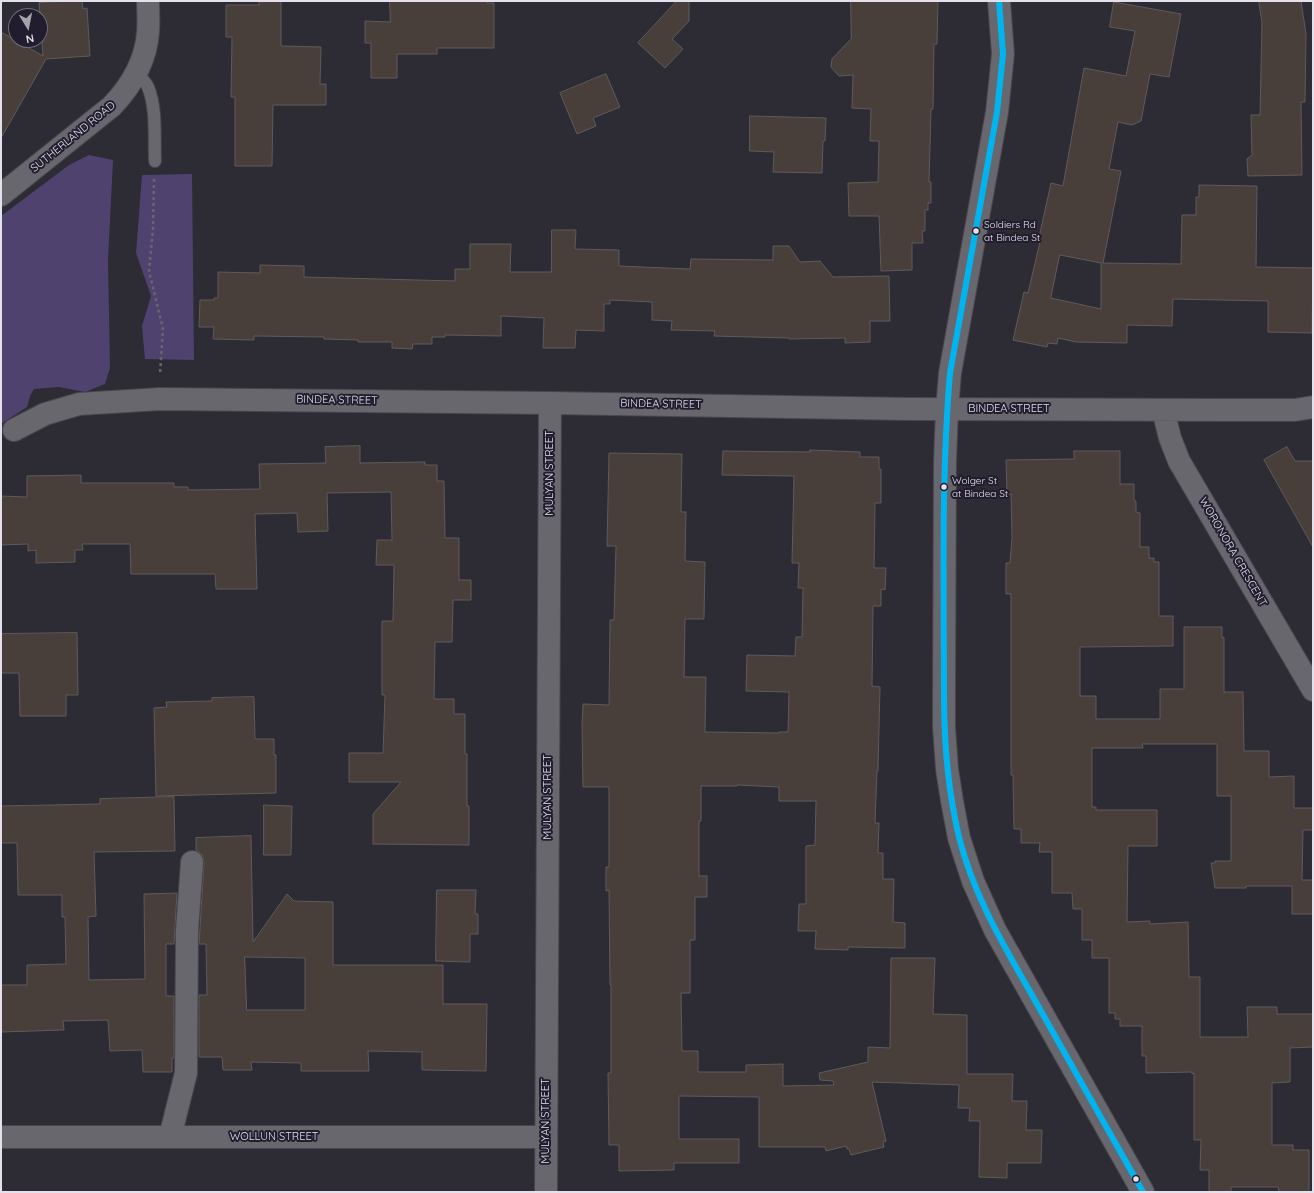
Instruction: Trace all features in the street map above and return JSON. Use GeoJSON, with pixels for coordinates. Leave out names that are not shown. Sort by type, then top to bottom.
{"type":"FeatureCollection","features":[{"type":"Feature","properties":{"kind":"street","name":"SUTHERLAND ROAD"},"geometry":{"type":"LineString","coordinates":[[1,195],[112,106],[123,94],[136,72],[142,57],[148,32],[148,1]]}},
{"type":"Feature","properties":{"kind":"street"},"geometry":{"type":"LineString","coordinates":[[999,1],[1003,54],[998,112],[950,373],[947,409],[945,469],[944,727],[947,769],[959,838],[973,881],[995,930],[1143,1192]]}},
{"type":"Feature","properties":{"kind":"street","name":"BINDEA STREET"},"geometry":{"type":"LineString","coordinates":[[14,430],[46,414],[79,404],[160,399],[550,402],[947,409],[1295,410],[1313,407]]}},
{"type":"Feature","properties":{"kind":"street","name":"MULYAN STREET"},"geometry":{"type":"LineString","coordinates":[[546,1192],[550,402]]}},
{"type":"Feature","properties":{"kind":"street","name":"WORONORA CRESCENT"},"geometry":{"type":"LineString","coordinates":[[1163,410],[1170,438],[1179,461],[1313,690]]}},
{"type":"Feature","properties":{"kind":"street"},"geometry":{"type":"LineString","coordinates":[[170,1137],[186,1073],[187,931],[192,862]]}},
{"type":"Feature","properties":{"kind":"street","name":"WOLLUN STREET"},"geometry":{"type":"LineString","coordinates":[[1,1137],[546,1137]]}},
{"type":"Feature","properties":{"kind":"lane"},"geometry":{"type":"LineString","coordinates":[[136,72],[148,86],[151,98],[155,161]]}},
{"type":"Feature","properties":{"kind":"path"},"geometry":{"type":"LineString","coordinates":[[155,161],[149,271],[163,329],[160,399]]}},
{"type":"Feature","properties":{"kind":"shaded area"},"geometry":{"type":"Polygon","coordinates":[[[89,155],[113,160],[108,260],[110,368],[105,384],[85,392],[59,387],[34,389],[27,407],[1,424],[1,216],[69,165],[89,155]]]}},
{"type":"Feature","properties":{"kind":"shaded area"},"geometry":{"type":"Polygon","coordinates":[[[192,174],[194,360],[145,359],[142,326],[151,296],[136,253],[142,175],[192,174]]]}},
{"type":"Feature","properties":{"kind":"building"},"geometry":{"type":"Polygon","coordinates":[[[82,1],[83,9],[87,8],[90,56],[46,59],[1,138],[1,32],[8,36],[8,48],[29,48],[43,56],[42,48],[48,48],[48,8],[39,8],[39,3],[82,1]]]}},
{"type":"Feature","properties":{"kind":"building"},"geometry":{"type":"Polygon","coordinates":[[[259,1],[281,1],[281,46],[321,47],[320,84],[326,84],[326,105],[273,105],[272,166],[235,166],[235,97],[231,97],[232,37],[226,37],[226,5],[259,5],[259,1]]]}},
{"type":"Feature","properties":{"kind":"building"},"geometry":{"type":"Polygon","coordinates":[[[390,1],[487,1],[487,3],[494,3],[494,48],[437,48],[437,54],[397,54],[397,78],[371,78],[371,43],[365,43],[365,21],[390,22],[390,1]]]}},
{"type":"Feature","properties":{"kind":"building"},"geometry":{"type":"Polygon","coordinates":[[[677,1],[689,1],[689,21],[672,39],[683,49],[665,68],[638,43],[677,1]]]}},
{"type":"Feature","properties":{"kind":"building"},"geometry":{"type":"Polygon","coordinates":[[[851,1],[938,1],[937,44],[934,44],[933,109],[931,109],[929,182],[931,182],[931,203],[928,203],[928,210],[925,210],[925,231],[922,231],[923,243],[912,243],[912,270],[881,271],[879,216],[849,216],[848,183],[878,182],[879,141],[870,141],[871,109],[852,108],[853,75],[839,76],[831,67],[832,59],[851,39],[851,1]]]}},
{"type":"Feature","properties":{"kind":"building"},"geometry":{"type":"Polygon","coordinates":[[[1259,1],[1301,1],[1306,34],[1305,102],[1301,102],[1302,175],[1248,176],[1247,159],[1252,155],[1251,115],[1260,115],[1262,23],[1259,1]]]}},
{"type":"Feature","properties":{"kind":"building"},"geometry":{"type":"Polygon","coordinates":[[[1114,2],[1181,14],[1169,77],[1150,74],[1141,121],[1132,125],[1118,122],[1109,169],[1121,171],[1103,263],[1181,264],[1182,215],[1196,215],[1196,197],[1199,197],[1199,185],[1257,186],[1256,267],[1313,268],[1312,333],[1268,332],[1268,301],[1173,299],[1172,326],[1127,325],[1127,343],[1076,342],[1058,338],[1057,344],[1048,343],[1047,347],[1013,340],[1024,292],[1028,293],[1040,242],[1038,242],[1051,183],[1063,186],[1084,68],[1126,76],[1135,31],[1110,27],[1114,2]],[[1060,255],[1051,298],[1101,309],[1101,263],[1060,255]]]}},
{"type":"Feature","properties":{"kind":"building"},"geometry":{"type":"Polygon","coordinates":[[[606,74],[620,107],[593,118],[596,126],[577,134],[560,93],[606,74]]]}},
{"type":"Feature","properties":{"kind":"building"},"geometry":{"type":"Polygon","coordinates":[[[750,116],[826,118],[825,141],[823,141],[822,173],[773,172],[774,152],[750,151],[750,116]]]}},
{"type":"Feature","properties":{"kind":"building"},"geometry":{"type":"Polygon","coordinates":[[[552,230],[576,230],[575,249],[619,250],[619,266],[690,269],[691,259],[773,260],[773,246],[789,246],[800,262],[820,261],[833,277],[889,276],[890,321],[870,321],[870,342],[845,343],[845,338],[789,339],[714,336],[715,331],[671,330],[672,321],[652,320],[652,302],[610,300],[610,304],[604,304],[604,331],[576,330],[575,348],[543,348],[544,318],[501,316],[501,336],[445,335],[445,337],[432,337],[432,344],[413,344],[412,349],[392,348],[392,342],[358,342],[358,340],[324,339],[324,337],[254,336],[254,340],[213,339],[214,327],[199,327],[200,300],[214,300],[214,298],[218,298],[218,272],[260,273],[260,265],[304,266],[304,277],[455,281],[455,269],[470,269],[470,244],[511,244],[510,272],[551,272],[552,230]]]}},
{"type":"Feature","properties":{"kind":"building"},"geometry":{"type":"Polygon","coordinates":[[[360,446],[360,463],[425,462],[425,465],[437,465],[437,481],[444,481],[445,538],[459,538],[459,580],[471,580],[471,600],[453,600],[452,642],[435,642],[434,699],[454,699],[454,714],[465,714],[465,754],[467,754],[469,845],[373,844],[373,814],[401,782],[349,782],[349,753],[383,753],[385,695],[382,695],[382,621],[393,621],[394,565],[376,565],[377,540],[392,540],[391,492],[327,493],[328,531],[298,532],[297,513],[255,514],[257,589],[216,589],[215,574],[131,574],[130,544],[82,544],[83,550],[75,550],[75,562],[36,563],[36,550],[28,551],[28,544],[1,545],[1,496],[27,497],[27,476],[81,475],[81,483],[174,483],[174,487],[188,487],[188,490],[260,489],[259,464],[326,463],[325,447],[360,446]]]}},
{"type":"Feature","properties":{"kind":"building"},"geometry":{"type":"Polygon","coordinates":[[[1287,447],[1295,461],[1313,461],[1313,547],[1264,460],[1287,447]]]}},
{"type":"Feature","properties":{"kind":"building"},"geometry":{"type":"Polygon","coordinates":[[[810,450],[860,452],[860,457],[879,457],[879,469],[881,469],[881,503],[875,503],[874,568],[886,568],[885,590],[881,589],[881,606],[873,606],[872,686],[880,687],[875,823],[879,823],[878,853],[883,853],[883,879],[894,879],[893,922],[905,923],[905,948],[848,947],[848,950],[815,949],[816,931],[798,931],[799,904],[806,904],[806,846],[815,845],[816,801],[779,801],[779,787],[737,785],[701,786],[701,821],[699,821],[699,876],[707,876],[707,897],[695,897],[695,940],[690,940],[690,993],[681,993],[682,1051],[698,1051],[698,1072],[746,1072],[746,1065],[783,1064],[783,1086],[834,1085],[833,1081],[820,1080],[819,1073],[868,1062],[868,1047],[890,1048],[891,958],[935,958],[933,1014],[967,1015],[967,1074],[1013,1074],[1012,1101],[1027,1101],[1026,1130],[1042,1130],[1041,1163],[1007,1163],[1007,1178],[979,1177],[980,1121],[969,1121],[970,1108],[958,1108],[959,1085],[872,1082],[886,1141],[883,1142],[884,1147],[851,1155],[846,1146],[826,1151],[825,1147],[759,1147],[759,1097],[679,1096],[679,1139],[739,1139],[739,1163],[674,1163],[674,1170],[619,1171],[619,1145],[609,1145],[608,1073],[611,1073],[611,985],[609,890],[606,891],[606,867],[609,867],[609,787],[583,787],[582,725],[583,704],[609,705],[610,620],[614,620],[616,546],[607,546],[609,453],[682,454],[681,512],[686,512],[685,561],[705,562],[704,619],[685,619],[684,677],[706,677],[705,732],[779,733],[788,732],[789,692],[746,691],[747,655],[795,656],[796,637],[802,637],[803,588],[798,588],[799,563],[792,563],[794,476],[722,475],[723,451],[810,452],[810,450]]]}},
{"type":"Feature","properties":{"kind":"building"},"geometry":{"type":"Polygon","coordinates":[[[1074,451],[1120,451],[1120,484],[1134,484],[1134,501],[1136,501],[1136,512],[1140,513],[1140,547],[1149,547],[1149,558],[1154,558],[1154,562],[1159,562],[1159,616],[1173,616],[1173,646],[1080,647],[1080,696],[1096,696],[1096,719],[1160,719],[1160,689],[1184,689],[1184,627],[1222,627],[1222,638],[1224,637],[1224,692],[1243,692],[1244,751],[1269,751],[1269,777],[1294,776],[1294,808],[1313,808],[1313,830],[1303,830],[1302,880],[1313,880],[1313,914],[1292,914],[1292,886],[1215,888],[1211,863],[1215,863],[1215,861],[1231,861],[1231,796],[1217,796],[1217,744],[1142,744],[1143,748],[1092,748],[1092,807],[1096,807],[1096,810],[1157,810],[1157,846],[1128,846],[1127,922],[1150,921],[1150,924],[1188,922],[1189,977],[1200,977],[1200,1037],[1248,1037],[1247,1007],[1277,1007],[1277,1014],[1313,1014],[1313,1047],[1290,1048],[1290,1082],[1272,1083],[1272,1145],[1293,1145],[1293,1150],[1309,1150],[1309,1192],[1279,1192],[1278,1187],[1231,1187],[1231,1192],[1209,1192],[1209,1170],[1200,1170],[1201,1140],[1194,1140],[1194,1073],[1146,1073],[1146,1056],[1142,1056],[1142,1026],[1120,1026],[1120,1019],[1115,1019],[1115,1013],[1109,1013],[1109,958],[1092,958],[1092,940],[1082,940],[1082,909],[1073,909],[1072,893],[1052,893],[1052,852],[1039,852],[1040,843],[1021,843],[1021,829],[1014,829],[1013,775],[1011,775],[1011,594],[1006,594],[1006,563],[1010,563],[1012,538],[1011,494],[1007,494],[1006,460],[1074,459],[1074,451]]]}},
{"type":"Feature","properties":{"kind":"building"},"geometry":{"type":"Polygon","coordinates":[[[77,633],[78,695],[66,695],[66,716],[20,716],[19,673],[1,673],[1,634],[77,633]]]}},
{"type":"Feature","properties":{"kind":"building"},"geometry":{"type":"Polygon","coordinates":[[[254,697],[255,739],[274,739],[274,755],[276,755],[276,793],[156,796],[154,708],[167,707],[166,702],[212,701],[212,698],[254,697]]]}},
{"type":"Feature","properties":{"kind":"building"},"geometry":{"type":"Polygon","coordinates":[[[174,797],[175,851],[94,852],[96,916],[88,917],[89,980],[145,979],[144,894],[177,893],[174,944],[166,944],[166,996],[174,996],[174,1058],[172,1058],[172,1072],[143,1072],[142,1050],[110,1051],[108,1020],[63,1021],[64,1030],[1,1032],[1,985],[27,985],[27,965],[66,964],[65,917],[62,917],[62,895],[18,895],[17,843],[1,843],[1,806],[100,804],[100,799],[174,797]]]}},
{"type":"Feature","properties":{"kind":"building"},"geometry":{"type":"Polygon","coordinates":[[[264,805],[292,806],[291,855],[264,855],[264,805]]]}},
{"type":"Feature","properties":{"kind":"building"},"geometry":{"type":"Polygon","coordinates":[[[251,836],[253,942],[287,894],[294,901],[333,902],[333,965],[443,965],[443,1004],[487,1004],[486,1071],[422,1070],[422,1052],[368,1051],[369,1071],[301,1071],[301,1063],[251,1062],[252,1070],[223,1070],[222,1057],[199,1057],[199,995],[207,995],[206,944],[199,944],[204,863],[203,856],[196,850],[196,838],[251,836]],[[245,957],[247,1010],[305,1010],[305,958],[245,957]]]}},
{"type":"Feature","properties":{"kind":"building"},"geometry":{"type":"Polygon","coordinates":[[[437,890],[476,890],[475,914],[478,914],[478,934],[470,934],[470,962],[436,961],[437,890]]]}},
{"type":"Feature","properties":{"kind":"transit line"},"geometry":{"type":"LineString","coordinates":[[999,1],[1003,54],[997,112],[950,373],[947,413],[944,534],[944,696],[949,785],[955,820],[965,860],[992,924],[1143,1192]]}},
{"type":"Feature","properties":{"kind":"place","name":"Soldiers Rd at Bindea St"},"geometry":{"type":"Point","coordinates":[976,231]}},
{"type":"Feature","properties":{"kind":"place","name":"Wolger St at Bindea St"},"geometry":{"type":"Point","coordinates":[944,487]}}]}
